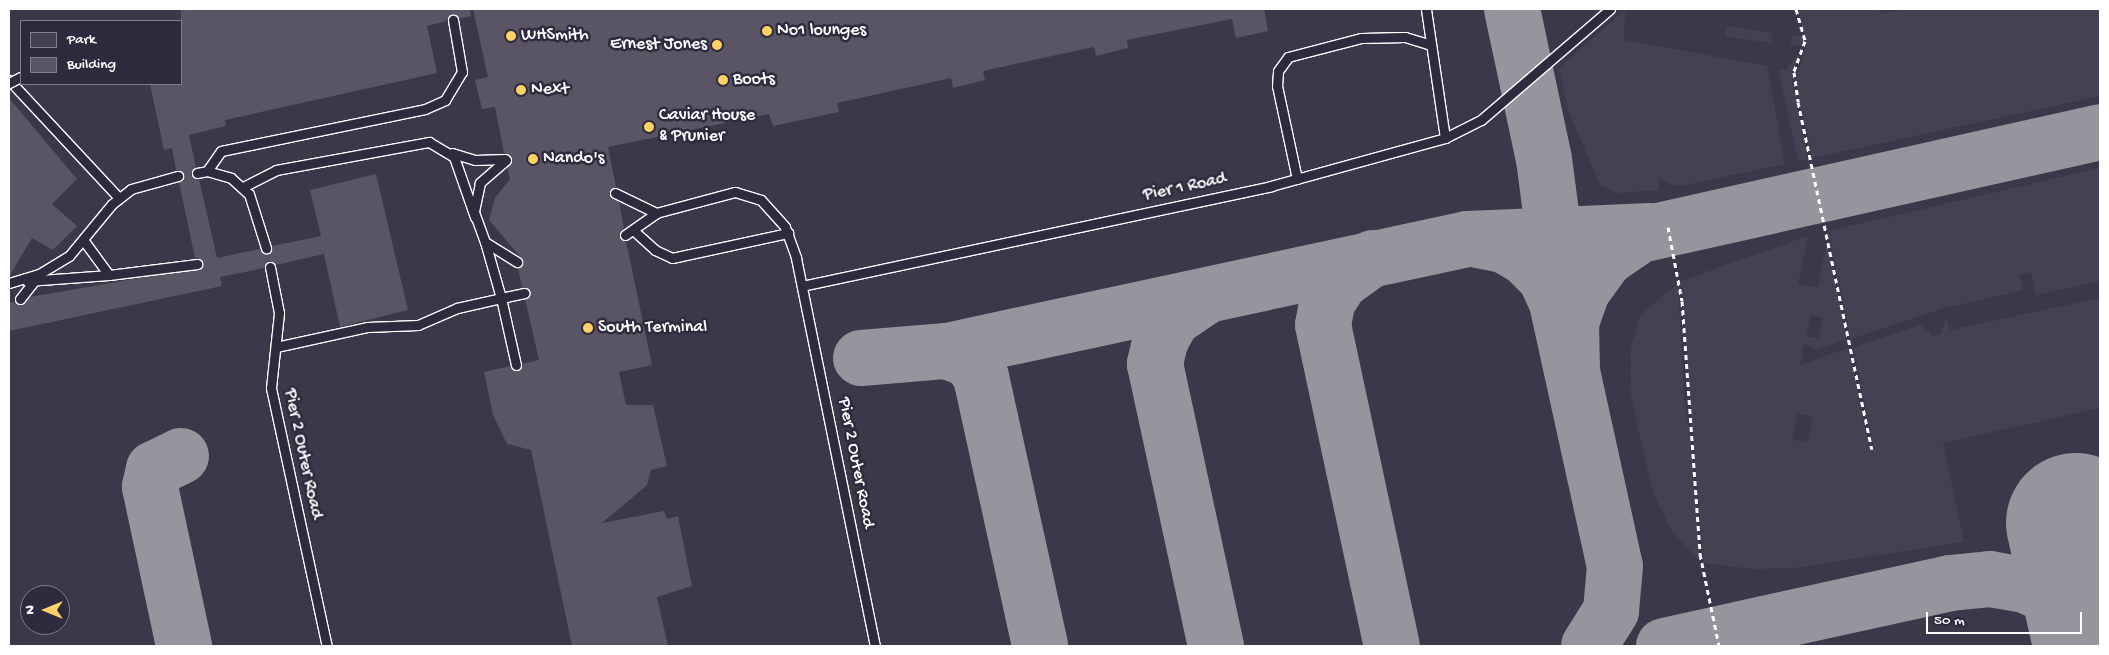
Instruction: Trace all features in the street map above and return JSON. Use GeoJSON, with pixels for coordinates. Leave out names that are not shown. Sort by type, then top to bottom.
{"type":"FeatureCollection","features":[{"type":"Feature","properties":{"kind":"lane"},"geometry":{"type":"LineString","coordinates":[[1426,9],[1445,138]]}},
{"type":"Feature","properties":{"kind":"lane","name":"Pier 1 Road"},"geometry":{"type":"LineString","coordinates":[[802,286],[1297,180],[1445,138],[1481,120],[1610,9]]}},
{"type":"Feature","properties":{"kind":"lane"},"geometry":{"type":"LineString","coordinates":[[266,248],[254,202],[243,187],[202,172],[216,153],[424,108],[445,100],[462,72],[453,20]]}},
{"type":"Feature","properties":{"kind":"lane"},"geometry":{"type":"LineString","coordinates":[[1297,180],[1277,86],[1278,71],[1288,57],[1361,38],[1405,36],[1431,45]]}},
{"type":"Feature","properties":{"kind":"lane"},"geometry":{"type":"LineString","coordinates":[[9,81],[119,198]]}},
{"type":"Feature","properties":{"kind":"lane"},"geometry":{"type":"LineString","coordinates":[[243,187],[276,170],[406,143],[429,142],[450,152],[475,160],[506,160],[480,183],[475,217]]}},
{"type":"Feature","properties":{"kind":"lane"},"geometry":{"type":"LineString","coordinates":[[450,152],[459,168],[485,242],[501,298],[516,365]]}},
{"type":"Feature","properties":{"kind":"lane"},"geometry":{"type":"LineString","coordinates":[[10,283],[49,269],[84,241],[119,198],[139,186],[178,176]]}},
{"type":"Feature","properties":{"kind":"lane"},"geometry":{"type":"LineString","coordinates":[[741,192],[767,204],[788,233],[672,258],[655,250],[629,232],[656,213],[741,192]]}},
{"type":"Feature","properties":{"kind":"lane"},"geometry":{"type":"LineString","coordinates":[[615,193],[656,213]]}},
{"type":"Feature","properties":{"kind":"lane","name":"Pier 2 Outer Road"},"geometry":{"type":"LineString","coordinates":[[788,233],[802,286],[875,646]]}},
{"type":"Feature","properties":{"kind":"lane"},"geometry":{"type":"LineString","coordinates":[[84,241],[109,275]]}},
{"type":"Feature","properties":{"kind":"lane"},"geometry":{"type":"LineString","coordinates":[[485,242],[517,262]]}},
{"type":"Feature","properties":{"kind":"lane"},"geometry":{"type":"LineString","coordinates":[[10,283],[109,275],[196,264]]}},
{"type":"Feature","properties":{"kind":"lane","name":"Pier 2 Outer Road"},"geometry":{"type":"LineString","coordinates":[[270,267],[279,313],[272,388],[326,646]]}},
{"type":"Feature","properties":{"kind":"lane"},"geometry":{"type":"LineString","coordinates":[[20,299],[34,281]]}},
{"type":"Feature","properties":{"kind":"lane"},"geometry":{"type":"LineString","coordinates":[[276,347],[367,327],[418,325],[458,308],[524,293]]}},
{"type":"Feature","properties":{"kind":"path"},"geometry":{"type":"LineString","coordinates":[[1796,9],[1805,41],[1794,72],[1798,102],[1872,450]]}},
{"type":"Feature","properties":{"kind":"path"},"geometry":{"type":"LineString","coordinates":[[1668,227],[1680,283],[1700,554],[1719,646]]}},
{"type":"Feature","properties":{"kind":"shaded area"},"geometry":{"type":"Polygon","coordinates":[[[9,9],[2100,9],[2100,646],[9,646],[9,9]]]}},
{"type":"Feature","properties":{"kind":"green space"},"geometry":{"type":"Polygon","coordinates":[[[1798,9],[1879,9],[1881,14],[1906,9],[2100,9],[2100,96],[1812,158],[1795,80],[1807,45],[1798,9]]]}},
{"type":"Feature","properties":{"kind":"green space"},"geometry":{"type":"Polygon","coordinates":[[[1625,10],[1624,40],[1767,66],[1785,164],[1685,185],[1671,185],[1658,177],[1659,190],[1618,193],[1600,185],[1568,110],[1559,68],[1625,10]]]}},
{"type":"Feature","properties":{"kind":"green space"},"geometry":{"type":"Polygon","coordinates":[[[1727,26],[1772,33],[1771,43],[1725,36],[1727,26]]]}},
{"type":"Feature","properties":{"kind":"green space"},"geometry":{"type":"Polygon","coordinates":[[[1792,35],[1803,37],[1804,41],[1792,80],[1808,159],[1798,161],[1778,69],[1786,70],[1800,52],[1802,46],[1790,44],[1792,35]]]}},
{"type":"Feature","properties":{"kind":"green space"},"geometry":{"type":"Polygon","coordinates":[[[2100,168],[2100,281],[2036,295],[2031,272],[2020,275],[2023,290],[1945,308],[1851,339],[1828,231],[2100,168]]]}},
{"type":"Feature","properties":{"kind":"green space"},"geometry":{"type":"Polygon","coordinates":[[[1808,236],[1798,284],[1818,287],[1827,242],[1847,339],[1817,350],[1804,344],[1800,365],[1848,348],[1870,450],[1874,449],[1853,347],[1921,325],[1932,336],[1941,334],[1946,317],[1950,330],[2100,298],[2100,408],[1943,443],[1964,542],[1794,568],[1753,569],[1703,563],[1681,281],[1808,236]],[[1811,315],[1806,336],[1818,339],[1823,318],[1811,315]],[[1798,413],[1792,439],[1807,443],[1813,417],[1798,413]]]}},
{"type":"Feature","properties":{"kind":"green space"},"geometry":{"type":"Polygon","coordinates":[[[1678,284],[1684,398],[1693,457],[1700,562],[1671,530],[1653,493],[1630,392],[1631,347],[1641,314],[1678,284]]]}},
{"type":"Feature","properties":{"kind":"building"},"geometry":{"type":"Polygon","coordinates":[[[181,9],[470,9],[471,16],[459,19],[451,14],[447,21],[427,26],[437,73],[225,120],[226,126],[189,135],[196,167],[191,175],[199,179],[217,258],[260,249],[267,254],[272,246],[321,236],[310,190],[376,174],[408,310],[340,327],[324,254],[276,265],[268,261],[264,268],[220,277],[222,286],[9,331],[9,301],[22,305],[30,297],[203,267],[202,260],[195,258],[179,182],[184,174],[176,170],[172,148],[164,150],[150,85],[182,85],[181,9]]]}},
{"type":"Feature","properties":{"kind":"building","name":"South Terminal"},"geometry":{"type":"Polygon","coordinates":[[[473,9],[1264,9],[1268,31],[1236,38],[1232,19],[1127,40],[1128,48],[1096,56],[1094,47],[983,71],[985,80],[953,88],[951,78],[837,103],[839,112],[773,126],[769,114],[608,147],[616,187],[609,194],[619,202],[624,228],[619,236],[626,241],[652,365],[619,372],[626,405],[653,405],[667,466],[651,470],[647,485],[602,523],[664,511],[667,519],[678,516],[692,586],[657,597],[668,646],[572,646],[531,450],[507,444],[493,415],[484,372],[510,366],[517,371],[522,364],[539,360],[525,299],[530,291],[522,287],[518,268],[523,260],[489,220],[495,198],[510,179],[507,167],[512,159],[504,153],[495,107],[482,109],[475,80],[488,77],[473,9]]]}},
{"type":"Feature","properties":{"kind":"building"},"geometry":{"type":"Polygon","coordinates":[[[9,98],[77,179],[52,204],[77,226],[53,250],[32,238],[9,277],[9,98]]]}},
{"type":"Feature","properties":{"kind":"taxiway"},"geometry":{"type":"LineString","coordinates":[[1512,9],[1544,159],[1559,275]]}},
{"type":"Feature","properties":{"kind":"taxiway"},"geometry":{"type":"LineString","coordinates":[[1572,368],[1571,323],[1582,291],[1605,259],[1640,235],[2100,132]]}},
{"type":"Feature","properties":{"kind":"taxiway"},"geometry":{"type":"LineString","coordinates":[[861,358],[947,351],[1467,239],[1650,231]]}},
{"type":"Feature","properties":{"kind":"taxiway"},"geometry":{"type":"LineString","coordinates":[[1478,240],[1504,245],[1525,257],[1546,278],[1557,303],[1615,566],[1611,611],[1589,646]]}},
{"type":"Feature","properties":{"kind":"taxiway"},"geometry":{"type":"LineString","coordinates":[[1373,258],[1340,282],[1327,303],[1323,325],[1392,646]]}},
{"type":"Feature","properties":{"kind":"taxiway"},"geometry":{"type":"LineString","coordinates":[[1206,296],[1172,319],[1160,342],[1155,364],[1216,646]]}},
{"type":"Feature","properties":{"kind":"taxiway"},"geometry":{"type":"LineString","coordinates":[[947,351],[971,360],[981,377],[1040,646]]}},
{"type":"Feature","properties":{"kind":"taxiway"},"geometry":{"type":"LineString","coordinates":[[181,456],[154,469],[150,487],[184,646]]}},
{"type":"Feature","properties":{"kind":"taxiway"},"geometry":{"type":"LineString","coordinates":[[1664,646],[1950,583],[1990,579],[2028,586],[2052,597],[2082,622],[2099,646]]}},
{"type":"Feature","properties":{"kind":"runway"},"geometry":{"type":"LineString","coordinates":[[2076,523],[2100,629]]}},
{"type":"Feature","properties":{"kind":"place","name":"No1 lounges"},"geometry":{"type":"Point","coordinates":[767,31]}},
{"type":"Feature","properties":{"kind":"place","name":"WHSmith"},"geometry":{"type":"Point","coordinates":[511,36]}},
{"type":"Feature","properties":{"kind":"place","name":"Ernest Jones"},"geometry":{"type":"Point","coordinates":[717,45]}},
{"type":"Feature","properties":{"kind":"place","name":"Boots"},"geometry":{"type":"Point","coordinates":[723,80]}},
{"type":"Feature","properties":{"kind":"place","name":"Next"},"geometry":{"type":"Point","coordinates":[521,90]}},
{"type":"Feature","properties":{"kind":"place","name":"Caviar House & Prunier"},"geometry":{"type":"Point","coordinates":[649,127]}},
{"type":"Feature","properties":{"kind":"place","name":"Nando's"},"geometry":{"type":"Point","coordinates":[533,159]}},
{"type":"Feature","properties":{"kind":"place","name":"South Terminal"},"geometry":{"type":"Point","coordinates":[588,328]}}]}
